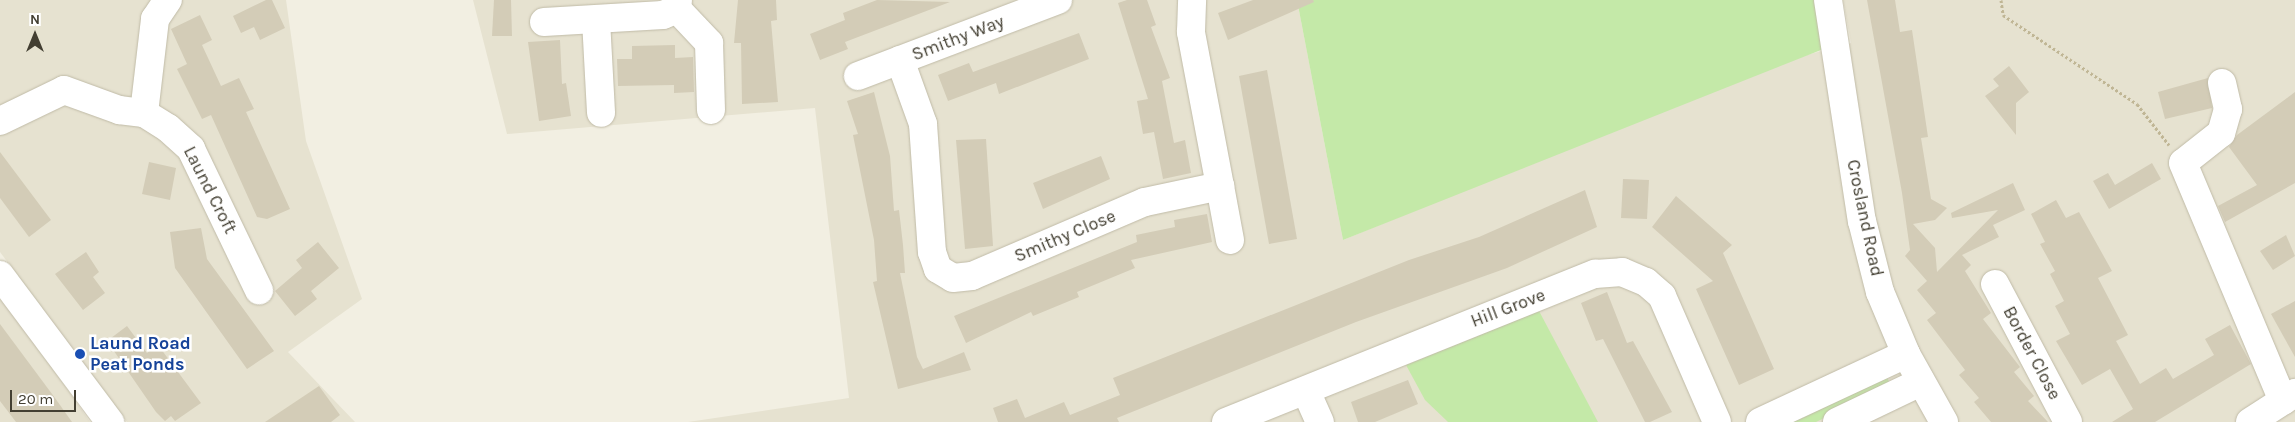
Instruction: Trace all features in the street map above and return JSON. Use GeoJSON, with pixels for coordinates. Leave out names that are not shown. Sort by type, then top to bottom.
{"type":"FeatureCollection","features":[{"type":"Feature","properties":{"kind":"street"},"geometry":{"type":"LineString","coordinates":[[144,113],[155,19],[168,0]]}},
{"type":"Feature","properties":{"kind":"street","name":"Smithy Way"},"geometry":{"type":"LineString","coordinates":[[858,76],[1058,0]]}},
{"type":"Feature","properties":{"kind":"street"},"geometry":{"type":"LineString","coordinates":[[1192,0],[1191,32],[1230,240]]}},
{"type":"Feature","properties":{"kind":"street","name":"Crosland Road"},"geometry":{"type":"LineString","coordinates":[[1828,0],[1862,221],[1880,292],[1906,354],[1944,422]]}},
{"type":"Feature","properties":{"kind":"street"},"geometry":{"type":"LineString","coordinates":[[544,22],[663,15],[678,4],[709,43],[711,110]]}},
{"type":"Feature","properties":{"kind":"street"},"geometry":{"type":"LineString","coordinates":[[596,20],[601,113]]}},
{"type":"Feature","properties":{"kind":"street","name":"Smithy Close"},"geometry":{"type":"LineString","coordinates":[[900,60],[923,124],[932,252],[938,269],[953,278],[972,276],[1145,202],[1220,186]]}},
{"type":"Feature","properties":{"kind":"street"},"geometry":{"type":"LineString","coordinates":[[2222,83],[2228,109],[2221,133],[2183,163],[2289,397],[2250,422]]}},
{"type":"Feature","properties":{"kind":"street","name":"Laund Croft"},"geometry":{"type":"LineString","coordinates":[[0,121],[64,90],[119,110],[144,113],[181,136],[191,149],[259,290]]}},
{"type":"Feature","properties":{"kind":"street","name":"Hill Grove"},"geometry":{"type":"LineString","coordinates":[[1226,422],[1306,391],[1383,356],[1595,274],[1622,272],[1646,282],[1662,296],[1717,422]]}},
{"type":"Feature","properties":{"kind":"street"},"geometry":{"type":"LineString","coordinates":[[0,275],[110,422]]}},
{"type":"Feature","properties":{"kind":"street","name":"Border Close"},"geometry":{"type":"LineString","coordinates":[[1995,284],[2068,422]]}},
{"type":"Feature","properties":{"kind":"street"},"geometry":{"type":"LineString","coordinates":[[1760,422],[1906,354]]}},
{"type":"Feature","properties":{"kind":"street"},"geometry":{"type":"LineString","coordinates":[[1837,422],[1921,382]]}},
{"type":"Feature","properties":{"kind":"street"},"geometry":{"type":"LineString","coordinates":[[1306,391],[1320,422]]}},
{"type":"Feature","properties":{"kind":"path"},"geometry":{"type":"LineString","coordinates":[[2001,0],[2004,15],[2138,104],[2183,163]]}},
{"type":"Feature","properties":{"kind":"shaded area"},"geometry":{"type":"Polygon","coordinates":[[[0,0],[286,0],[306,141],[362,299],[288,352],[355,422],[127,422],[0,252],[0,0]]]}},
{"type":"Feature","properties":{"kind":"shaded area"},"geometry":{"type":"Polygon","coordinates":[[[473,0],[1297,0],[1343,240],[1777,63],[1851,43],[1843,0],[2295,0],[2295,422],[688,422],[849,398],[815,108],[507,134],[473,0]]]}},
{"type":"Feature","properties":{"kind":"shaded area"},"geometry":{"type":"Polygon","coordinates":[[[0,293],[6,301],[90,422],[0,422],[0,293]]]}},
{"type":"Feature","properties":{"kind":"green space"},"geometry":{"type":"Polygon","coordinates":[[[1297,0],[1816,0],[1826,48],[1343,240],[1297,0]]]}},
{"type":"Feature","properties":{"kind":"green space"},"geometry":{"type":"Polygon","coordinates":[[[1539,311],[1598,422],[1448,422],[1425,400],[1406,365],[1539,311]]]}},
{"type":"Feature","properties":{"kind":"green space"},"geometry":{"type":"Polygon","coordinates":[[[1885,373],[1891,386],[1816,422],[1784,422],[1885,373]]]}},
{"type":"Feature","properties":{"kind":"building"},"geometry":{"type":"Polygon","coordinates":[[[266,0],[272,0],[285,28],[260,40],[254,27],[241,33],[233,16],[266,0]]]}},
{"type":"Feature","properties":{"kind":"building"},"geometry":{"type":"Polygon","coordinates":[[[494,0],[511,0],[512,36],[492,36],[494,0]]]}},
{"type":"Feature","properties":{"kind":"building"},"geometry":{"type":"Polygon","coordinates":[[[738,0],[776,0],[777,20],[771,21],[778,102],[742,104],[741,43],[734,43],[738,0]]]}},
{"type":"Feature","properties":{"kind":"building"},"geometry":{"type":"Polygon","coordinates":[[[877,0],[950,2],[845,42],[848,49],[820,60],[810,34],[845,20],[843,13],[877,0]]]}},
{"type":"Feature","properties":{"kind":"building"},"geometry":{"type":"Polygon","coordinates":[[[1127,0],[1147,0],[1156,25],[1151,27],[1170,78],[1162,81],[1174,143],[1185,140],[1191,173],[1163,179],[1154,132],[1143,134],[1137,101],[1148,99],[1118,3],[1127,0]]]}},
{"type":"Feature","properties":{"kind":"building"},"geometry":{"type":"Polygon","coordinates":[[[1253,0],[1313,0],[1314,2],[1228,40],[1218,13],[1253,0]]]}},
{"type":"Feature","properties":{"kind":"building"},"geometry":{"type":"Polygon","coordinates":[[[1867,0],[1895,0],[1900,32],[1912,30],[1928,137],[1921,138],[1931,199],[1947,208],[1935,220],[1913,224],[1935,248],[1937,272],[1998,210],[1952,218],[1951,213],[2013,183],[2025,210],[1993,225],[1999,237],[1962,255],[1971,265],[1965,271],[1991,313],[1983,319],[2020,367],[2014,372],[2034,396],[2028,401],[2048,422],[1991,422],[1974,402],[1979,398],[1959,375],[1965,370],[1927,320],[1936,313],[1917,290],[1927,281],[1905,256],[1910,250],[1902,193],[1867,0]]]}},
{"type":"Feature","properties":{"kind":"building"},"geometry":{"type":"Polygon","coordinates":[[[200,15],[212,40],[202,45],[221,86],[239,78],[254,109],[246,112],[290,209],[267,219],[257,217],[211,115],[202,119],[177,69],[187,64],[171,29],[200,15]]]}},
{"type":"Feature","properties":{"kind":"building"},"geometry":{"type":"Polygon","coordinates":[[[1079,33],[1089,59],[999,94],[996,83],[948,101],[938,75],[969,63],[973,72],[1079,33]]]}},
{"type":"Feature","properties":{"kind":"building"},"geometry":{"type":"Polygon","coordinates":[[[560,40],[562,84],[566,83],[571,116],[539,121],[528,42],[560,40]]]}},
{"type":"Feature","properties":{"kind":"building"},"geometry":{"type":"Polygon","coordinates":[[[675,45],[675,58],[693,57],[694,92],[674,93],[674,85],[618,86],[617,59],[632,59],[632,46],[675,45]]]}},
{"type":"Feature","properties":{"kind":"building"},"geometry":{"type":"Polygon","coordinates":[[[2009,66],[2029,92],[2016,103],[2016,135],[1985,96],[1999,86],[1993,79],[2009,66]]]}},
{"type":"Feature","properties":{"kind":"building"},"geometry":{"type":"Polygon","coordinates":[[[1267,70],[1297,239],[1269,244],[1239,76],[1267,70]]]}},
{"type":"Feature","properties":{"kind":"building"},"geometry":{"type":"Polygon","coordinates":[[[2208,78],[2212,108],[2165,119],[2158,92],[2208,78]]]}},
{"type":"Feature","properties":{"kind":"building"},"geometry":{"type":"Polygon","coordinates":[[[874,92],[890,156],[894,211],[899,210],[905,273],[900,273],[917,357],[923,369],[964,352],[971,370],[898,389],[873,282],[877,281],[874,240],[853,135],[858,134],[847,101],[874,92]]]}},
{"type":"Feature","properties":{"kind":"building"},"geometry":{"type":"Polygon","coordinates":[[[2295,92],[2295,183],[2225,222],[2218,206],[2257,185],[2229,147],[2237,135],[2295,92]]]}},
{"type":"Feature","properties":{"kind":"building"},"geometry":{"type":"Polygon","coordinates":[[[986,139],[993,246],[965,249],[956,140],[986,139]]]}},
{"type":"Feature","properties":{"kind":"building"},"geometry":{"type":"Polygon","coordinates":[[[0,152],[51,220],[29,237],[0,198],[0,152]]]}},
{"type":"Feature","properties":{"kind":"building"},"geometry":{"type":"Polygon","coordinates":[[[1101,156],[1110,179],[1043,209],[1033,183],[1101,156]]]}},
{"type":"Feature","properties":{"kind":"building"},"geometry":{"type":"Polygon","coordinates":[[[149,162],[176,168],[170,200],[142,194],[149,162]]]}},
{"type":"Feature","properties":{"kind":"building"},"geometry":{"type":"Polygon","coordinates":[[[2152,163],[2161,179],[2109,209],[2093,181],[2108,173],[2115,185],[2152,163]]]}},
{"type":"Feature","properties":{"kind":"building"},"geometry":{"type":"Polygon","coordinates":[[[1623,179],[1649,180],[1647,219],[1621,218],[1623,179]]]}},
{"type":"Feature","properties":{"kind":"building"},"geometry":{"type":"Polygon","coordinates":[[[1585,190],[1597,227],[1507,268],[1356,322],[1117,418],[1119,422],[998,422],[993,408],[1017,399],[1025,418],[1064,402],[1070,415],[1120,395],[1113,378],[1409,260],[1479,237],[1585,190]]]}},
{"type":"Feature","properties":{"kind":"building"},"geometry":{"type":"Polygon","coordinates":[[[1676,196],[1732,245],[1723,253],[1774,369],[1739,385],[1696,289],[1713,281],[1652,227],[1676,196]]]}},
{"type":"Feature","properties":{"kind":"building"},"geometry":{"type":"Polygon","coordinates":[[[2056,200],[2066,218],[2079,212],[2112,271],[2098,278],[2128,335],[2116,341],[2140,384],[2166,368],[2173,379],[2214,355],[2205,339],[2230,325],[2251,364],[2155,422],[2112,422],[2133,409],[2110,369],[2082,385],[2056,341],[2070,334],[2055,306],[2064,301],[2050,274],[2055,271],[2040,244],[2045,242],[2031,214],[2056,200]]]}},
{"type":"Feature","properties":{"kind":"building"},"geometry":{"type":"Polygon","coordinates":[[[1207,214],[1212,242],[1131,260],[1135,268],[1077,292],[1079,297],[1033,316],[1031,312],[966,343],[954,316],[1137,242],[1136,235],[1175,227],[1174,220],[1207,214]]]}},
{"type":"Feature","properties":{"kind":"building"},"geometry":{"type":"Polygon","coordinates":[[[201,228],[207,259],[274,351],[247,369],[175,268],[170,232],[201,228]]]}},
{"type":"Feature","properties":{"kind":"building"},"geometry":{"type":"Polygon","coordinates":[[[2286,235],[2295,256],[2273,270],[2260,251],[2286,235]]]}},
{"type":"Feature","properties":{"kind":"building"},"geometry":{"type":"Polygon","coordinates":[[[318,242],[339,268],[311,291],[317,299],[295,316],[275,291],[302,268],[296,260],[318,242]]]}},
{"type":"Feature","properties":{"kind":"building"},"geometry":{"type":"Polygon","coordinates":[[[86,252],[99,272],[93,277],[105,293],[83,310],[55,274],[86,252]]]}},
{"type":"Feature","properties":{"kind":"building"},"geometry":{"type":"Polygon","coordinates":[[[1607,292],[1627,343],[1633,341],[1672,412],[1650,422],[1645,422],[1603,339],[1596,341],[1581,303],[1607,292]]]}},
{"type":"Feature","properties":{"kind":"building"},"geometry":{"type":"Polygon","coordinates":[[[2295,301],[2295,357],[2271,314],[2295,301]]]}},
{"type":"Feature","properties":{"kind":"building"},"geometry":{"type":"Polygon","coordinates":[[[0,324],[72,422],[16,422],[0,401],[0,324]]]}},
{"type":"Feature","properties":{"kind":"building"},"geometry":{"type":"Polygon","coordinates":[[[127,326],[147,353],[158,345],[201,403],[175,421],[171,416],[165,421],[156,412],[107,341],[127,326]]]}},
{"type":"Feature","properties":{"kind":"building"},"geometry":{"type":"Polygon","coordinates":[[[1408,380],[1418,404],[1375,422],[1358,422],[1351,402],[1408,380]]]}},
{"type":"Feature","properties":{"kind":"building"},"geometry":{"type":"Polygon","coordinates":[[[319,386],[340,415],[331,422],[265,422],[319,386]]]}},
{"type":"Feature","properties":{"kind":"place","name":"Laund Road Peat Ponds"},"geometry":{"type":"Point","coordinates":[80,354]}}]}
